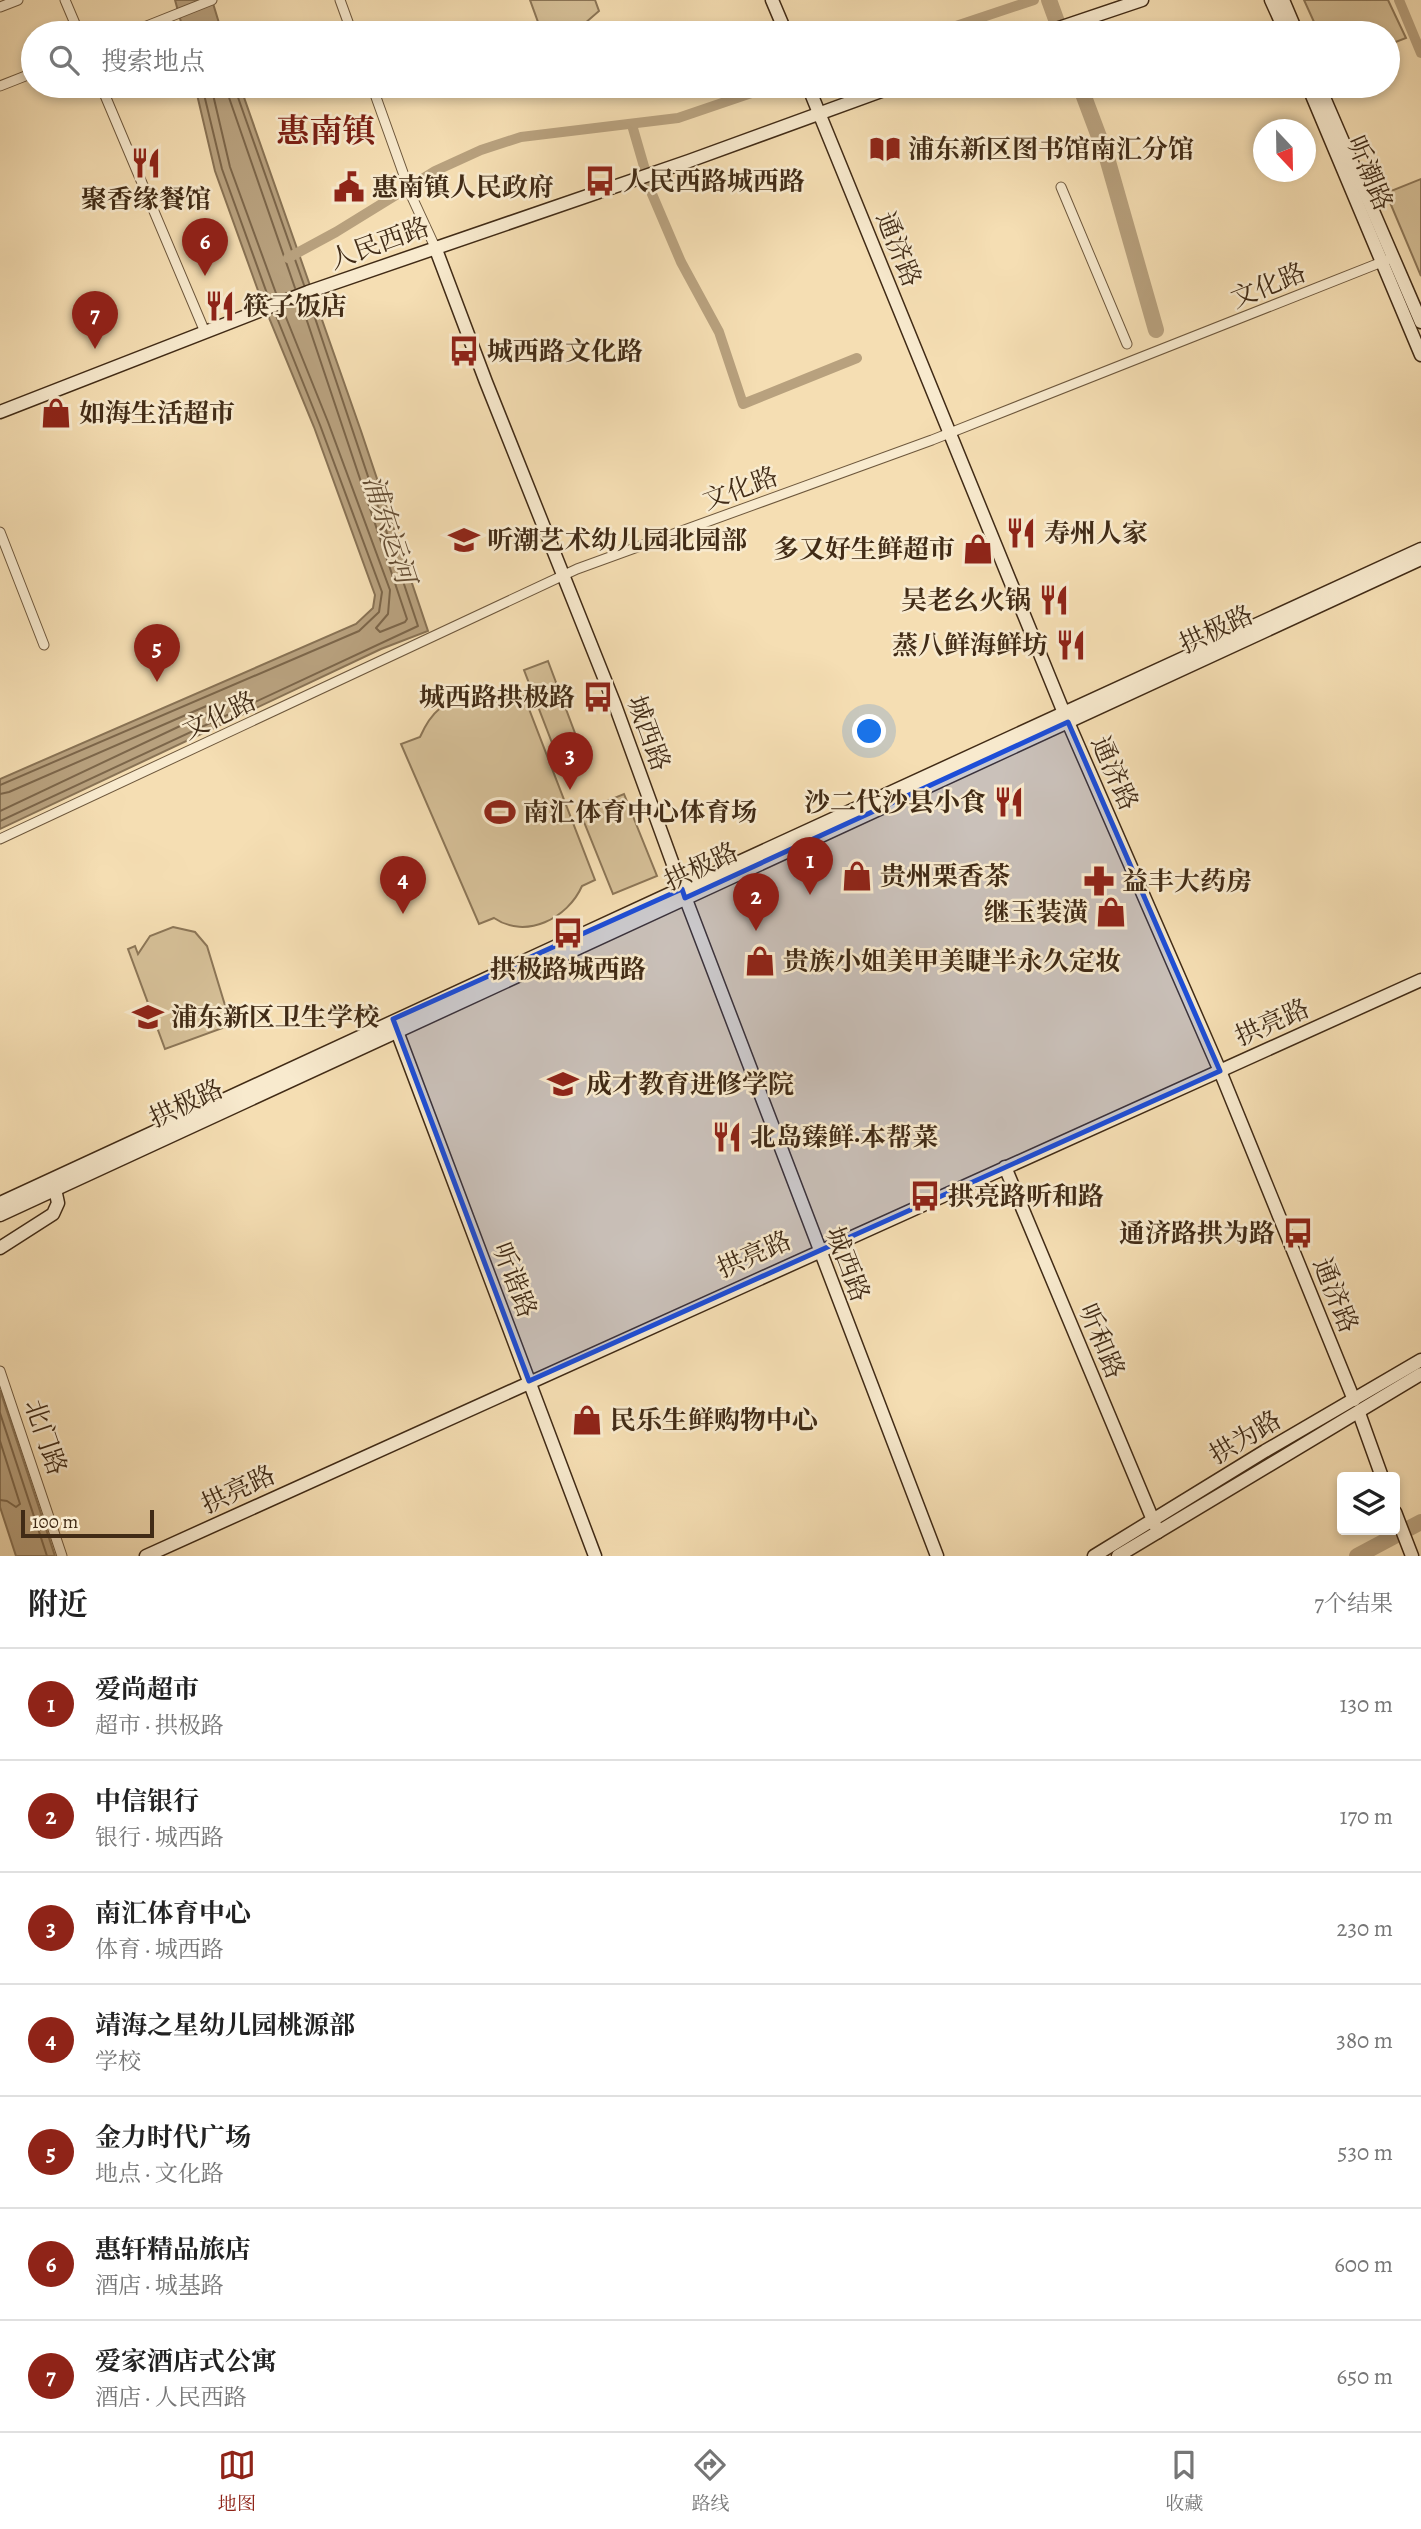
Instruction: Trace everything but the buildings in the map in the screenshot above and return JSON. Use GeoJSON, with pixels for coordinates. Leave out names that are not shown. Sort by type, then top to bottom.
{"type":"FeatureCollection","features":[{"type":"Feature","properties":{"kind":"street"},"geometry":{"type":"LineString","coordinates":[[0,7],[18,0]]}},
{"type":"Feature","properties":{"kind":"street"},"geometry":{"type":"LineString","coordinates":[[65,0],[74,21]]}},
{"type":"Feature","properties":{"kind":"street"},"geometry":{"type":"LineString","coordinates":[[160,21],[212,0]]}},
{"type":"Feature","properties":{"kind":"street"},"geometry":{"type":"LineString","coordinates":[[340,0],[348,21]]}},
{"type":"Feature","properties":{"kind":"street"},"geometry":{"type":"LineString","coordinates":[[772,0],[781,21]]}},
{"type":"Feature","properties":{"kind":"street"},"geometry":{"type":"LineString","coordinates":[[1077,21],[1142,0]]}},
{"type":"Feature","properties":{"kind":"street"},"geometry":{"type":"LineString","coordinates":[[1271,0],[1281,21]]}},
{"type":"Feature","properties":{"kind":"street"},"geometry":{"type":"LineString","coordinates":[[1283,0],[1292,21]]}},
{"type":"Feature","properties":{"kind":"street"},"geometry":{"type":"LineString","coordinates":[[0,86],[21,78]]}},
{"type":"Feature","properties":{"kind":"street"},"geometry":{"type":"LineString","coordinates":[[106,98],[205,332]]}},
{"type":"Feature","properties":{"kind":"street","name":"城西路"},"geometry":{"type":"LineString","coordinates":[[376,98],[411,195],[435,247],[615,705],[684,894],[937,1556]]}},
{"type":"Feature","properties":{"kind":"street","name":"通济路"},"geometry":{"type":"LineString","coordinates":[[813,98],[1066,717],[1220,1070],[1354,1400],[1380,1472]]}},
{"type":"Feature","properties":{"kind":"street","name":"人民西路"},"geometry":{"type":"LineString","coordinates":[[0,412],[308,292],[676,166],[861,98]]}},
{"type":"Feature","properties":{"kind":"street","name":"听潮路"},"geometry":{"type":"LineString","coordinates":[[1313,98],[1387,260],[1421,322]]}},
{"type":"Feature","properties":{"kind":"street","name":"听潮路"},"geometry":{"type":"LineString","coordinates":[[1324,98],[1421,355]]}},
{"type":"Feature","properties":{"kind":"street"},"geometry":{"type":"LineString","coordinates":[[1061,187],[1127,344]]}},
{"type":"Feature","properties":{"kind":"street","name":"文化路"},"geometry":{"type":"LineString","coordinates":[[0,839],[563,576],[950,433],[1387,260]]}},
{"type":"Feature","properties":{"kind":"street"},"geometry":{"type":"LineString","coordinates":[[0,532],[44,645]]}},
{"type":"Feature","properties":{"kind":"street","name":"拱极路"},"geometry":{"type":"LineString","coordinates":[[0,1203],[684,894],[1421,549]]}},
{"type":"Feature","properties":{"kind":"street","name":"拱极路"},"geometry":{"type":"LineString","coordinates":[[1066,717],[1421,559]]}},
{"type":"Feature","properties":{"kind":"street","name":"拱亮路"},"geometry":{"type":"LineString","coordinates":[[146,1556],[1421,980]]}},
{"type":"Feature","properties":{"kind":"street","name":"拱极路"},"geometry":{"type":"LineString","coordinates":[[0,1214],[395,1025]]}},
{"type":"Feature","properties":{"kind":"street","name":"听谐路"},"geometry":{"type":"LineString","coordinates":[[395,1025],[595,1556]]}},
{"type":"Feature","properties":{"kind":"street","name":"听和路"},"geometry":{"type":"LineString","coordinates":[[1005,1167],[1155,1526]]}},
{"type":"Feature","properties":{"kind":"street"},"geometry":{"type":"LineString","coordinates":[[0,1248],[53,1214],[58,1203],[55,1189]]}},
{"type":"Feature","properties":{"kind":"street","name":"拱为路"},"geometry":{"type":"LineString","coordinates":[[1118,1556],[1155,1526],[1265,1451],[1421,1360]]}},
{"type":"Feature","properties":{"kind":"street","name":"北门路"},"geometry":{"type":"LineString","coordinates":[[0,1371],[62,1556]]}},
{"type":"Feature","properties":{"kind":"street","name":"拱为路"},"geometry":{"type":"LineString","coordinates":[[1094,1556],[1155,1526],[1359,1413],[1421,1374]]}},
{"type":"Feature","properties":{"kind":"street"},"geometry":{"type":"LineString","coordinates":[[1400,1525],[1412,1556]]}},
{"type":"Feature","properties":{"kind":"highlighted area"},"geometry":{"type":"Polygon","coordinates":[[[1068,722],[1220,1071],[529,1381],[393,1019],[682,889],[685,898],[1068,722]]]}},
{"type":"Feature","properties":{"kind":"shaded area"},"geometry":{"type":"Polygon","coordinates":[[[530,0],[595,0],[599,11],[587,21],[538,21],[530,0]]]}},
{"type":"Feature","properties":{"kind":"shaded area"},"geometry":{"type":"Polygon","coordinates":[[[1304,0],[1388,0],[1398,21],[1314,21],[1304,0]]]}},
{"type":"Feature","properties":{"kind":"shaded area"},"geometry":{"type":"Polygon","coordinates":[[[1400,25],[1406,38],[1400,40],[1400,25]]]}},
{"type":"Feature","properties":{"kind":"shaded area"},"geometry":{"type":"Polygon","coordinates":[[[1421,179],[1421,276],[1386,193],[1421,179]]]}},
{"type":"Feature","properties":{"kind":"shaded area"},"geometry":{"type":"Polygon","coordinates":[[[548,661],[582,752],[559,761],[524,670],[548,661]]]}},
{"type":"Feature","properties":{"kind":"shaded area","name":"南汇体育中心体育场"},"geometry":{"type":"Polygon","coordinates":[[[471,694],[497,697],[505,703],[524,696],[595,880],[582,886],[567,908],[545,922],[532,926],[519,927],[494,918],[479,924],[401,744],[420,737],[429,720],[440,709],[471,694]]]}},
{"type":"Feature","properties":{"kind":"shaded area"},"geometry":{"type":"Polygon","coordinates":[[[624,794],[657,876],[613,894],[580,812],[624,794]]]}},
{"type":"Feature","properties":{"kind":"shaded area"},"geometry":{"type":"Polygon","coordinates":[[[173,927],[195,932],[207,946],[231,1025],[165,1049],[128,949],[135,946],[138,954],[150,936],[173,927]]]}},
{"type":"Feature","properties":{"kind":"water"},"geometry":{"type":"Polygon","coordinates":[[[175,0],[212,0],[218,21],[181,21],[175,0]]]}},
{"type":"Feature","properties":{"kind":"water","name":"浦东运河"},"geometry":{"type":"Polygon","coordinates":[[[198,98],[244,98],[428,631],[381,649],[0,829],[0,779],[356,624],[373,608],[375,595],[314,427],[260,296],[215,171],[198,98]]]}},
{"type":"Feature","properties":{"kind":"water"},"geometry":{"type":"Polygon","coordinates":[[[0,1390],[55,1556],[16,1556],[0,1507],[0,1390]]]}},
{"type":"Feature","properties":{"kind":"waterway"},"geometry":{"type":"LineString","coordinates":[[971,21],[1034,0]]}},
{"type":"Feature","properties":{"kind":"waterway"},"geometry":{"type":"LineString","coordinates":[[1049,0],[1057,21]]}},
{"type":"Feature","properties":{"kind":"waterway"},"geometry":{"type":"LineString","coordinates":[[1399,0],[1421,53]]}},
{"type":"Feature","properties":{"kind":"waterway"},"geometry":{"type":"LineString","coordinates":[[288,258],[435,171],[481,150],[521,137],[678,118],[737,98]]}},
{"type":"Feature","properties":{"kind":"waterway"},"geometry":{"type":"LineString","coordinates":[[1084,98],[1107,158],[1156,330]]}},
{"type":"Feature","properties":{"kind":"waterway"},"geometry":{"type":"LineString","coordinates":[[632,125],[652,194],[681,262],[719,332],[743,404],[857,358]]}},
{"type":"Feature","properties":{"kind":"waterway"},"geometry":{"type":"LineString","coordinates":[[1357,1556],[1421,1522]]}},
{"type":"Feature","properties":{"kind":"place","name":"浦东新区图书馆南汇分馆"},"geometry":{"type":"Point","coordinates":[885,149]}},
{"type":"Feature","properties":{"kind":"place","name":"聚香缘餐馆"},"geometry":{"type":"Point","coordinates":[146,163]}},
{"type":"Feature","properties":{"kind":"place","name":"人民西路城西路"},"geometry":{"type":"Point","coordinates":[600,181]}},
{"type":"Feature","properties":{"kind":"place","name":"惠南镇人民政府"},"geometry":{"type":"Point","coordinates":[349,187]}},
{"type":"Feature","properties":{"kind":"place","name":"惠轩精品旅店"},"geometry":{"type":"Point","coordinates":[205,276]}},
{"type":"Feature","properties":{"kind":"place","name":"筷子饭店"},"geometry":{"type":"Point","coordinates":[220,306]}},
{"type":"Feature","properties":{"kind":"place","name":"爱家酒店式公寓"},"geometry":{"type":"Point","coordinates":[95,349]}},
{"type":"Feature","properties":{"kind":"place","name":"城西路文化路"},"geometry":{"type":"Point","coordinates":[464,351]}},
{"type":"Feature","properties":{"kind":"place","name":"如海生活超市"},"geometry":{"type":"Point","coordinates":[56,413]}},
{"type":"Feature","properties":{"kind":"place","name":"寿州人家"},"geometry":{"type":"Point","coordinates":[1021,533]}},
{"type":"Feature","properties":{"kind":"place","name":"听潮艺术幼儿园北园部"},"geometry":{"type":"Point","coordinates":[464,540]}},
{"type":"Feature","properties":{"kind":"place","name":"多又好生鲜超市"},"geometry":{"type":"Point","coordinates":[978,549]}},
{"type":"Feature","properties":{"kind":"place","name":"吴老幺火锅"},"geometry":{"type":"Point","coordinates":[1054,600]}},
{"type":"Feature","properties":{"kind":"place","name":"蒸八鲜海鲜坊"},"geometry":{"type":"Point","coordinates":[1071,645]}},
{"type":"Feature","properties":{"kind":"place","name":"金力时代广场"},"geometry":{"type":"Point","coordinates":[157,682]}},
{"type":"Feature","properties":{"kind":"place","name":"城西路拱极路"},"geometry":{"type":"Point","coordinates":[598,697]}},
{"type":"Feature","properties":{"kind":"place","name":"南汇体育中心"},"geometry":{"type":"Point","coordinates":[570,790]}},
{"type":"Feature","properties":{"kind":"place","name":"沙二代沙县小食"},"geometry":{"type":"Point","coordinates":[1009,802]}},
{"type":"Feature","properties":{"kind":"place","name":"南汇体育中心体育场"},"geometry":{"type":"Point","coordinates":[500,812]}},
{"type":"Feature","properties":{"kind":"place","name":"贵州栗香茶"},"geometry":{"type":"Point","coordinates":[857,876]}},
{"type":"Feature","properties":{"kind":"place","name":"益丰大药房"},"geometry":{"type":"Point","coordinates":[1099,881]}},
{"type":"Feature","properties":{"kind":"place","name":"爱尚超市"},"geometry":{"type":"Point","coordinates":[810,895]}},
{"type":"Feature","properties":{"kind":"place","name":"继玉装潢"},"geometry":{"type":"Point","coordinates":[1111,912]}},
{"type":"Feature","properties":{"kind":"place","name":"靖海之星幼儿园桃源部"},"geometry":{"type":"Point","coordinates":[403,914]}},
{"type":"Feature","properties":{"kind":"place","name":"中信银行"},"geometry":{"type":"Point","coordinates":[756,931]}},
{"type":"Feature","properties":{"kind":"place","name":"拱极路城西路"},"geometry":{"type":"Point","coordinates":[568,933]}},
{"type":"Feature","properties":{"kind":"place","name":"贵族小姐美甲美睫半永久定妆"},"geometry":{"type":"Point","coordinates":[760,961]}},
{"type":"Feature","properties":{"kind":"place","name":"浦东新区卫生学校"},"geometry":{"type":"Point","coordinates":[148,1017]}},
{"type":"Feature","properties":{"kind":"place","name":"成才教育进修学院"},"geometry":{"type":"Point","coordinates":[563,1084]}},
{"type":"Feature","properties":{"kind":"place","name":"北岛臻鲜·本帮菜"},"geometry":{"type":"Point","coordinates":[727,1137]}},
{"type":"Feature","properties":{"kind":"place","name":"拱亮路听和路"},"geometry":{"type":"Point","coordinates":[925,1196]}},
{"type":"Feature","properties":{"kind":"place","name":"通济路拱为路"},"geometry":{"type":"Point","coordinates":[1298,1233]}},
{"type":"Feature","properties":{"kind":"place","name":"民乐生鲜购物中心"},"geometry":{"type":"Point","coordinates":[587,1420]}},
{"type":"Feature","properties":{"kind":"district","name":"惠南镇"},"geometry":{"type":"Point","coordinates":[326,130]}}]}
